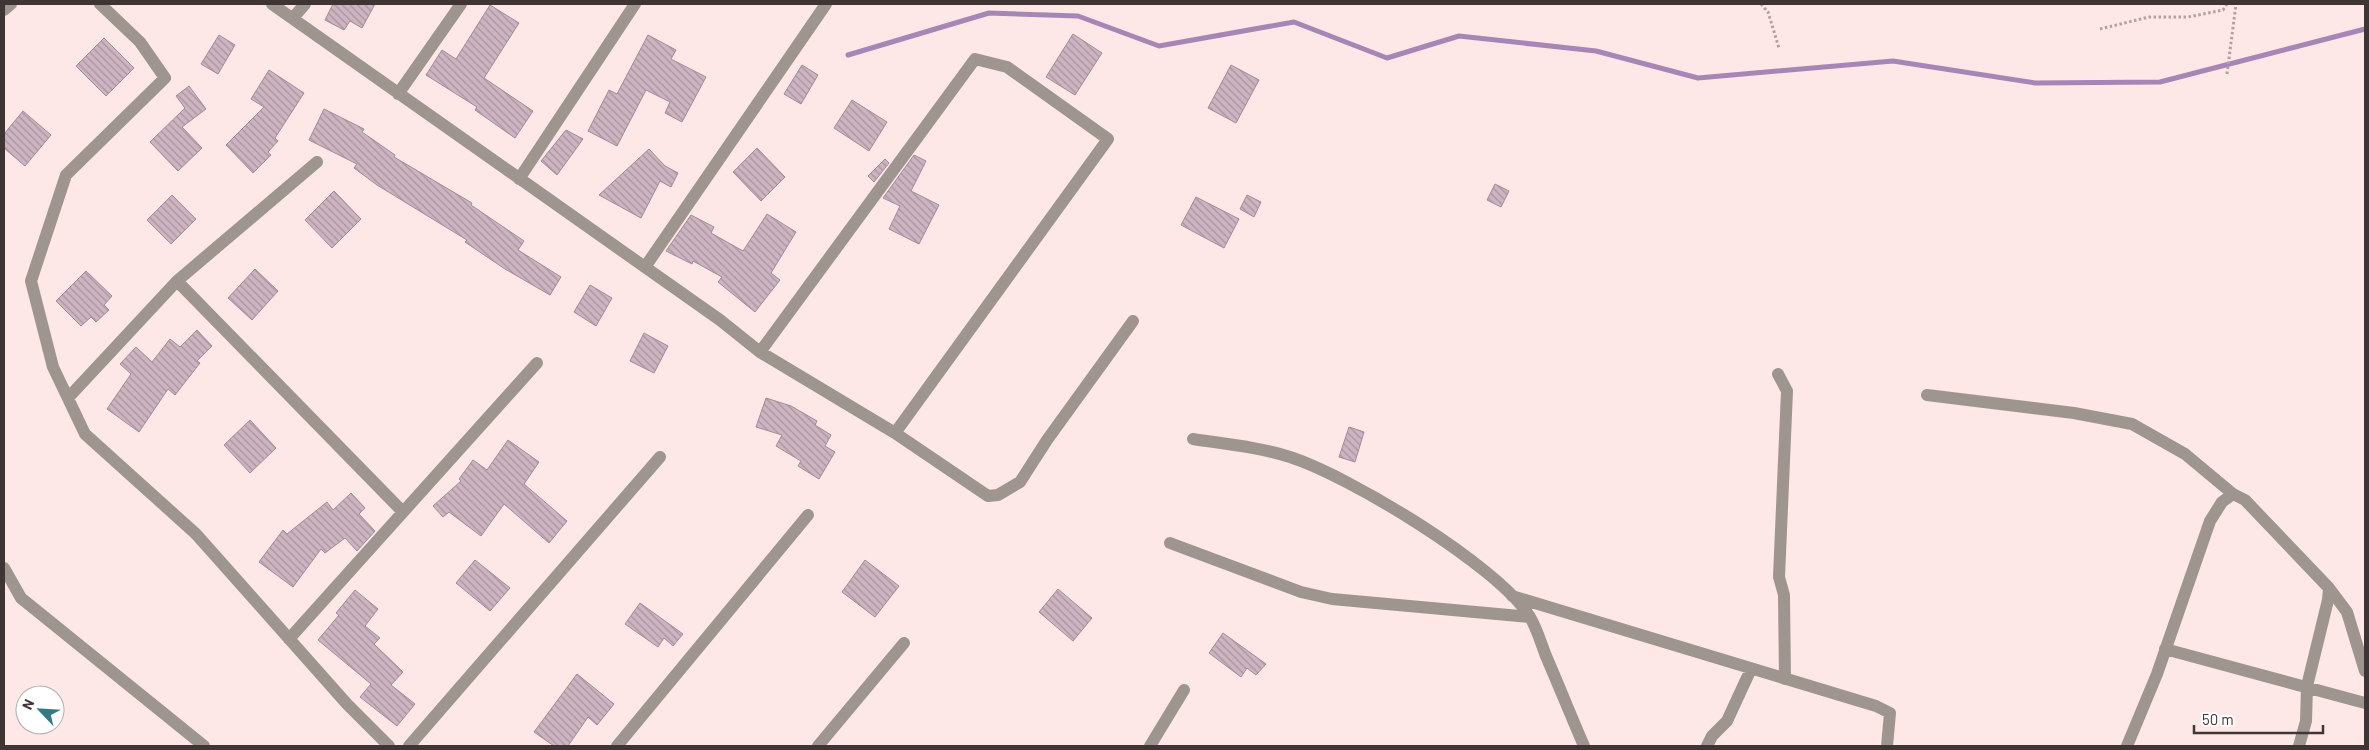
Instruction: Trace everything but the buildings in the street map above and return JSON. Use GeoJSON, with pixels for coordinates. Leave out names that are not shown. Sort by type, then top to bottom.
{"type":"FeatureCollection","features":[{"type":"Feature","properties":{"kind":"street"},"geometry":{"type":"LineString","coordinates":[[4,10],[11,4]]}},
{"type":"Feature","properties":{"kind":"street"},"geometry":{"type":"LineString","coordinates":[[100,4],[140,42],[165,78],[66,175],[31,281],[53,367],[84,434],[196,534],[347,704],[389,746]]}},
{"type":"Feature","properties":{"kind":"street"},"geometry":{"type":"LineString","coordinates":[[272,4],[720,320],[760,352],[895,433],[988,496],[998,496],[1009,491],[1020,482],[1047,440],[1133,321]]}},
{"type":"Feature","properties":{"kind":"street"},"geometry":{"type":"LineString","coordinates":[[293,18],[306,4]]}},
{"type":"Feature","properties":{"kind":"street"},"geometry":{"type":"LineString","coordinates":[[398,94],[461,4]]}},
{"type":"Feature","properties":{"kind":"street"},"geometry":{"type":"LineString","coordinates":[[519,179],[634,4]]}},
{"type":"Feature","properties":{"kind":"street"},"geometry":{"type":"LineString","coordinates":[[645,267],[826,4]]}},
{"type":"Feature","properties":{"kind":"street"},"geometry":{"type":"LineString","coordinates":[[760,352],[975,59],[1007,67],[1108,139],[895,433]]}},
{"type":"Feature","properties":{"kind":"street"},"geometry":{"type":"LineString","coordinates":[[68,398],[177,281],[317,162]]}},
{"type":"Feature","properties":{"kind":"street"},"geometry":{"type":"LineString","coordinates":[[177,281],[403,512]]}},
{"type":"Feature","properties":{"kind":"street"},"geometry":{"type":"LineString","coordinates":[[289,639],[537,363]]}},
{"type":"Feature","properties":{"kind":"street"},"geometry":{"type":"LineString","coordinates":[[1778,374],[1787,391],[1779,576],[1784,595],[1785,679]]}},
{"type":"Feature","properties":{"kind":"street"},"geometry":{"type":"LineString","coordinates":[[1927,395],[2074,413],[2132,424],[2185,454],[2233,494],[2245,500],[2329,588],[2346,612],[2365,671]]}},
{"type":"Feature","properties":{"kind":"street"},"geometry":{"type":"LineString","coordinates":[[1193,439],[1248,447],[1289,456],[1313,465],[1423,527],[1480,568],[1510,595],[1530,617],[1584,746]]}},
{"type":"Feature","properties":{"kind":"street"},"geometry":{"type":"LineString","coordinates":[[409,746],[660,457]]}},
{"type":"Feature","properties":{"kind":"street"},"geometry":{"type":"LineString","coordinates":[[2127,746],[2165,649],[2210,520],[2222,502],[2233,494]]}},
{"type":"Feature","properties":{"kind":"street"},"geometry":{"type":"LineString","coordinates":[[617,746],[808,515]]}},
{"type":"Feature","properties":{"kind":"street"},"geometry":{"type":"LineString","coordinates":[[1170,543],[1301,592],[1332,599],[1530,617]]}},
{"type":"Feature","properties":{"kind":"street"},"geometry":{"type":"LineString","coordinates":[[4,568],[21,598],[204,746]]}},
{"type":"Feature","properties":{"kind":"street"},"geometry":{"type":"LineString","coordinates":[[2299,746],[2306,721],[2307,686],[2328,600],[2329,588]]}},
{"type":"Feature","properties":{"kind":"street"},"geometry":{"type":"LineString","coordinates":[[1510,595],[1876,706],[1890,713],[1889,746]]}},
{"type":"Feature","properties":{"kind":"street"},"geometry":{"type":"LineString","coordinates":[[818,746],[904,643]]}},
{"type":"Feature","properties":{"kind":"street"},"geometry":{"type":"LineString","coordinates":[[2165,649],[2307,686],[2365,704]]}},
{"type":"Feature","properties":{"kind":"street"},"geometry":{"type":"LineString","coordinates":[[1707,746],[1712,736],[1727,721],[1751,669]]}},
{"type":"Feature","properties":{"kind":"street"},"geometry":{"type":"LineString","coordinates":[[1150,746],[1184,690]]}},
{"type":"Feature","properties":{"kind":"path"},"geometry":{"type":"LineString","coordinates":[[1762,4],[1768,12],[1779,48]]}},
{"type":"Feature","properties":{"kind":"path"},"geometry":{"type":"LineString","coordinates":[[2100,29],[2149,17],[2188,17],[2223,10],[2227,4]]}},
{"type":"Feature","properties":{"kind":"path"},"geometry":{"type":"LineString","coordinates":[[2227,74],[2236,4]]}},
{"type":"Feature","properties":{"kind":"waterway"},"geometry":{"type":"LineString","coordinates":[[848,55],[989,13],[1078,16],[1159,46],[1294,22],[1387,58],[1459,36],[1596,51],[1698,78],[1893,61],[2035,83],[2160,82],[2365,29]]}}]}
